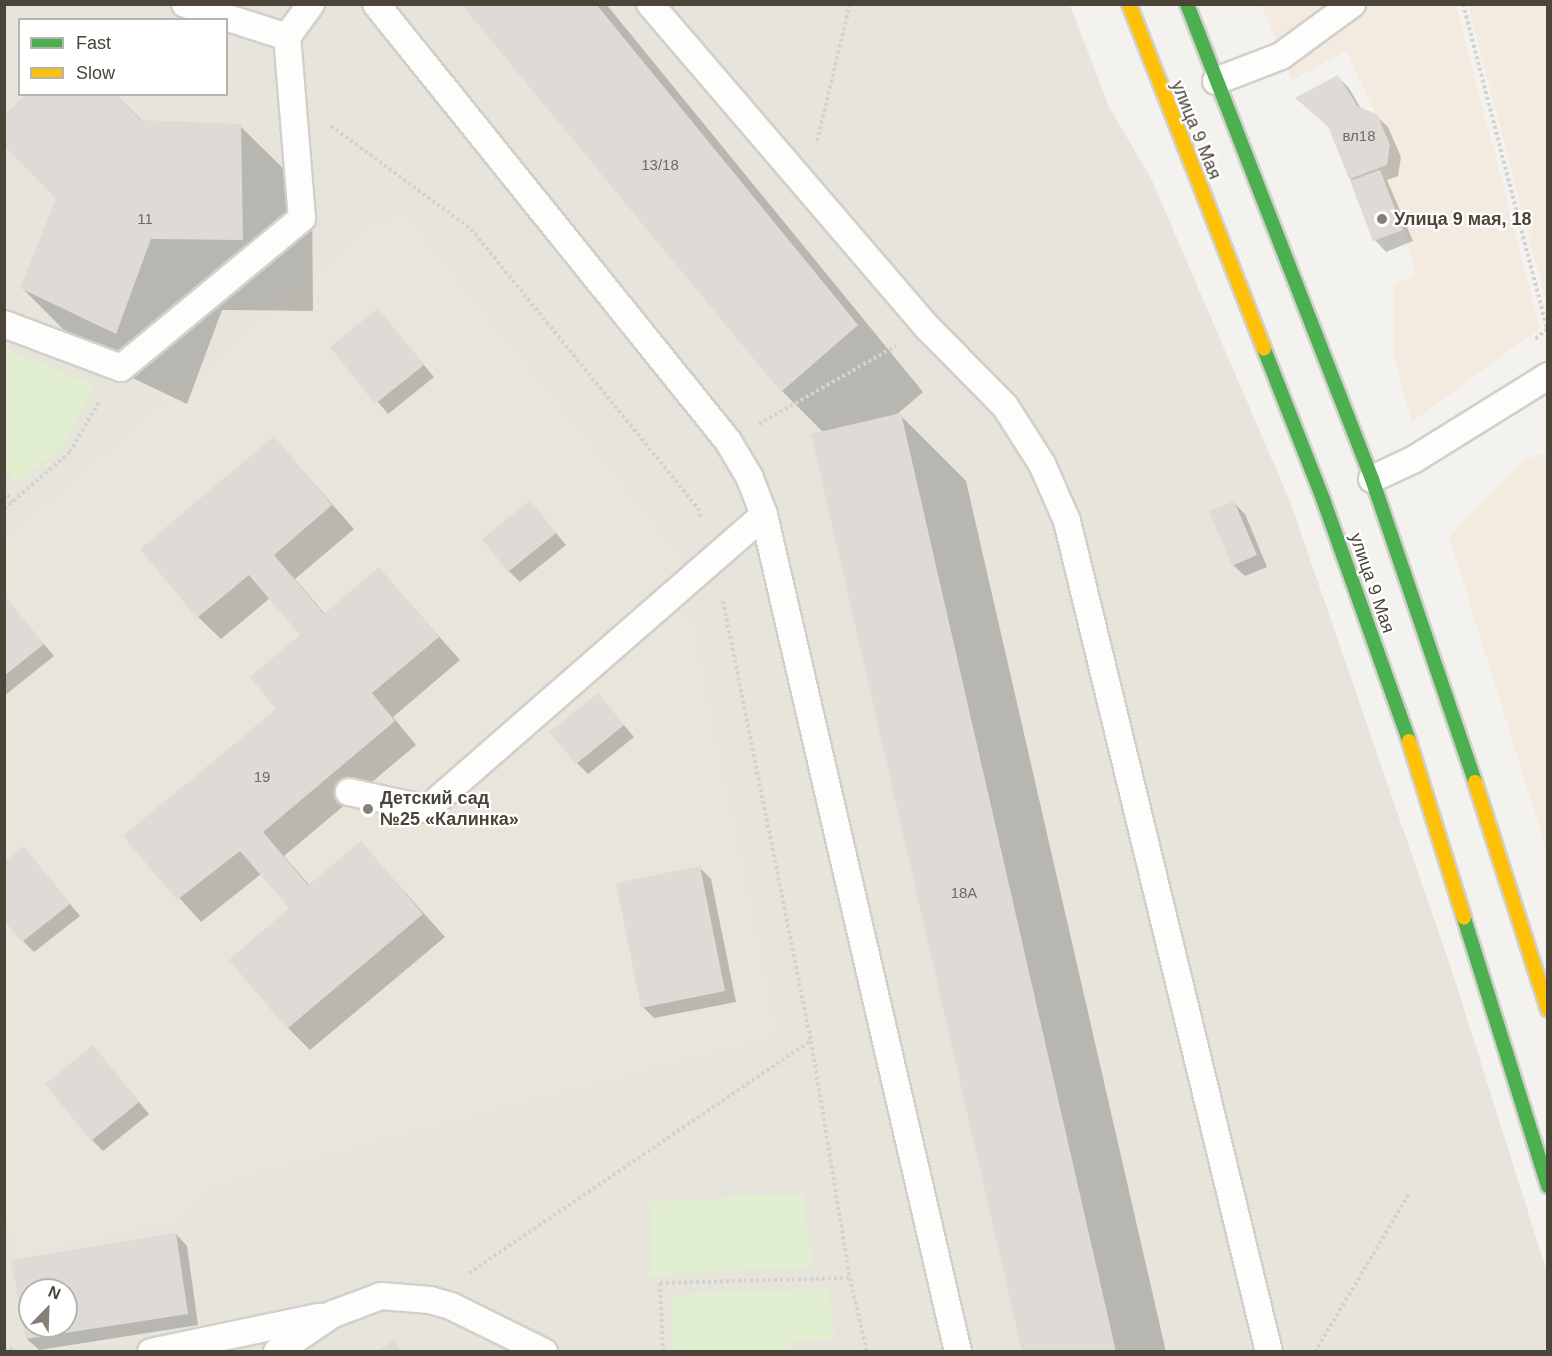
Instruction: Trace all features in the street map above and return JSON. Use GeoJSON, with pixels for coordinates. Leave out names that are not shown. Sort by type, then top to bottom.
{"type":"FeatureCollection","features":[{"type":"Feature","properties":{"kind":"main road","name":"улица 9 Мая"},"geometry":{"type":"LineString","coordinates":[[1129,4],[1331,521],[1407,736],[1548,1186]]}},
{"type":"Feature","properties":{"kind":"main road","name":"улица 9 Мая"},"geometry":{"type":"LineString","coordinates":[[1187,4],[1372,479],[1454,717],[1548,1010]]}},
{"type":"Feature","properties":{"kind":"lane"},"geometry":{"type":"LineString","coordinates":[[185,4],[287,37]]}},
{"type":"Feature","properties":{"kind":"lane"},"geometry":{"type":"LineString","coordinates":[[4,324],[121,368],[302,218],[287,37],[311,4]]}},
{"type":"Feature","properties":{"kind":"lane"},"geometry":{"type":"LineString","coordinates":[[376,4],[728,441],[750,478],[764,515],[958,1352]]}},
{"type":"Feature","properties":{"kind":"lane"},"geometry":{"type":"LineString","coordinates":[[650,4],[928,328],[1005,406],[1042,464],[1067,521],[1269,1352]]}},
{"type":"Feature","properties":{"kind":"lane"},"geometry":{"type":"LineString","coordinates":[[1216,81],[1281,56],[1352,4]]}},
{"type":"Feature","properties":{"kind":"lane"},"geometry":{"type":"LineString","coordinates":[[1372,479],[1413,460],[1548,376]]}},
{"type":"Feature","properties":{"kind":"lane"},"geometry":{"type":"LineString","coordinates":[[349,792],[427,808],[714,556],[764,515]]}},
{"type":"Feature","properties":{"kind":"lane"},"geometry":{"type":"LineString","coordinates":[[151,1352],[333,1314],[381,1296],[430,1300],[451,1306],[544,1352]]}},
{"type":"Feature","properties":{"kind":"lane"},"geometry":{"type":"LineString","coordinates":[[277,1352],[333,1314]]}},
{"type":"Feature","properties":{"kind":"path"},"geometry":{"type":"LineString","coordinates":[[805,186],[850,4]]}},
{"type":"Feature","properties":{"kind":"path"},"geometry":{"type":"LineString","coordinates":[[1463,4],[1547,329],[1528,344]]}},
{"type":"Feature","properties":{"kind":"path"},"geometry":{"type":"LineString","coordinates":[[292,96],[471,229],[698,508],[714,556],[811,1041],[850,1278],[867,1352]]}},
{"type":"Feature","properties":{"kind":"path"},"geometry":{"type":"LineString","coordinates":[[728,441],[928,328]]}},
{"type":"Feature","properties":{"kind":"path"},"geometry":{"type":"LineString","coordinates":[[4,508],[70,452],[121,368]]}},
{"type":"Feature","properties":{"kind":"path"},"geometry":{"type":"LineString","coordinates":[[4,490],[13,502]]}},
{"type":"Feature","properties":{"kind":"path"},"geometry":{"type":"LineString","coordinates":[[430,1300],[811,1041]]}},
{"type":"Feature","properties":{"kind":"path"},"geometry":{"type":"LineString","coordinates":[[1316,1352],[1410,1194]]}},
{"type":"Feature","properties":{"kind":"path"},"geometry":{"type":"LineString","coordinates":[[663,1352],[660,1283],[850,1278]]}},
{"type":"Feature","properties":{"kind":"path"},"geometry":{"type":"LineString","coordinates":[[4,1347],[20,1352]]}},
{"type":"Feature","properties":{"kind":"shaded area"},"geometry":{"type":"Polygon","coordinates":[[[5,5],[1070,5],[1109,107],[1151,178],[1291,504],[1452,971],[1547,1272],[1547,1351],[5,1352],[5,5]]]}},
{"type":"Feature","properties":{"kind":"shaded area"},"geometry":{"type":"Polygon","coordinates":[[[1261,5],[1456,5],[1540,328],[1412,422],[1394,357],[1393,285],[1416,275],[1403,230],[1378,168],[1387,164],[1390,145],[1346,51],[1292,80],[1261,5]]]}},
{"type":"Feature","properties":{"kind":"shaded area"},"geometry":{"type":"Polygon","coordinates":[[[1468,5],[1547,5],[1547,305],[1468,5]]]}},
{"type":"Feature","properties":{"kind":"shaded area","name":"Детский сад №25 «Калинка»"},"geometry":{"type":"Polygon","coordinates":[[[408,217],[677,551],[779,1036],[217,1185],[174,1222],[15,1257],[4,1207],[4,540],[379,219],[408,217]]]}},
{"type":"Feature","properties":{"kind":"shaded area"},"geometry":{"type":"Polygon","coordinates":[[[1548,452],[1547,852],[1449,537],[1523,460],[1548,452]]]}},
{"type":"Feature","properties":{"kind":"green space"},"geometry":{"type":"Polygon","coordinates":[[[4,348],[95,386],[62,446],[17,484],[5,467],[4,348]]]}},
{"type":"Feature","properties":{"kind":"green space"},"geometry":{"type":"Polygon","coordinates":[[[803,1194],[812,1267],[650,1275],[650,1202],[803,1194]]]}},
{"type":"Feature","properties":{"kind":"green space"},"geometry":{"type":"Polygon","coordinates":[[[828,1288],[835,1340],[790,1341],[790,1351],[673,1351],[671,1295],[828,1288]]]}},
{"type":"Feature","properties":{"kind":"building"},"geometry":{"type":"Polygon","coordinates":[[[461,4],[596,4],[858,325],[781,392],[461,4]]]}},
{"type":"Feature","properties":{"kind":"building"},"geometry":{"type":"Polygon","coordinates":[[[1338,75],[1357,106],[1377,114],[1390,145],[1387,165],[1349,179],[1328,126],[1295,98],[1338,75]]]}},
{"type":"Feature","properties":{"kind":"building"},"geometry":{"type":"Polygon","coordinates":[[[25,96],[117,96],[140,120],[241,124],[243,240],[151,239],[116,334],[20,288],[56,199],[4,146],[4,115],[25,96]]]}},
{"type":"Feature","properties":{"kind":"building"},"geometry":{"type":"Polygon","coordinates":[[[1380,170],[1403,230],[1373,241],[1350,181],[1380,170]]]}},
{"type":"Feature","properties":{"kind":"building"},"geometry":{"type":"Polygon","coordinates":[[[378,308],[424,365],[375,404],[330,347],[378,308]]]}},
{"type":"Feature","properties":{"kind":"building"},"geometry":{"type":"Polygon","coordinates":[[[901,413],[1116,1352],[1022,1352],[811,434],[901,413]]]}},
{"type":"Feature","properties":{"kind":"building"},"geometry":{"type":"Polygon","coordinates":[[[274,436],[332,505],[274,555],[324,614],[379,567],[439,637],[372,693],[395,721],[263,832],[308,885],[361,841],[423,914],[287,1029],[229,960],[289,908],[240,851],[177,900],[123,836],[276,709],[250,677],[300,635],[249,575],[197,618],[140,549],[274,436]]]}},
{"type":"Feature","properties":{"kind":"building"},"geometry":{"type":"Polygon","coordinates":[[[530,500],[556,533],[508,572],[482,539],[530,500]]]}},
{"type":"Feature","properties":{"kind":"building"},"geometry":{"type":"Polygon","coordinates":[[[1234,501],[1257,555],[1232,566],[1209,511],[1234,501]]]}},
{"type":"Feature","properties":{"kind":"building"},"geometry":{"type":"Polygon","coordinates":[[[4,595],[44,644],[4,676],[4,595]]]}},
{"type":"Feature","properties":{"kind":"building"},"geometry":{"type":"Polygon","coordinates":[[[598,693],[624,725],[576,764],[549,732],[598,693]]]}},
{"type":"Feature","properties":{"kind":"building"},"geometry":{"type":"Polygon","coordinates":[[[24,846],[70,904],[22,942],[4,920],[4,862],[24,846]]]}},
{"type":"Feature","properties":{"kind":"building"},"geometry":{"type":"Polygon","coordinates":[[[700,866],[725,991],[641,1008],[616,883],[700,866]]]}},
{"type":"Feature","properties":{"kind":"building"},"geometry":{"type":"Polygon","coordinates":[[[93,1045],[139,1102],[91,1141],[45,1084],[93,1045]]]}},
{"type":"Feature","properties":{"kind":"building"},"geometry":{"type":"Polygon","coordinates":[[[176,1233],[188,1314],[78,1331],[78,1278],[18,1278],[18,1297],[11,1260],[176,1233]]]}},
{"type":"Feature","properties":{"kind":"building"},"geometry":{"type":"Polygon","coordinates":[[[394,1340],[402,1352],[376,1352],[394,1340]]]}},
{"type":"Feature","properties":{"kind":"traffic: fast"},"geometry":{"type":"LineString","coordinates":[[1187,4],[1372,479],[1475,782]]}},
{"type":"Feature","properties":{"kind":"traffic: fast"},"geometry":{"type":"LineString","coordinates":[[1264,349],[1323,499],[1409,741]]}},
{"type":"Feature","properties":{"kind":"traffic: fast"},"geometry":{"type":"LineString","coordinates":[[1464,918],[1548,1186]]}},
{"type":"Feature","properties":{"kind":"traffic: slow"},"geometry":{"type":"LineString","coordinates":[[1129,4],[1264,349]]}},
{"type":"Feature","properties":{"kind":"traffic: slow"},"geometry":{"type":"LineString","coordinates":[[1409,741],[1464,918]]}},
{"type":"Feature","properties":{"kind":"traffic: slow"},"geometry":{"type":"LineString","coordinates":[[1475,782],[1548,1010]]}},
{"type":"Feature","properties":{"kind":"place","name":"Улица 9 мая, 18"},"geometry":{"type":"Point","coordinates":[1382,219]}},
{"type":"Feature","properties":{"kind":"place","name":"Детский сад №25 «Калинка»"},"geometry":{"type":"Point","coordinates":[368,809]}}]}
